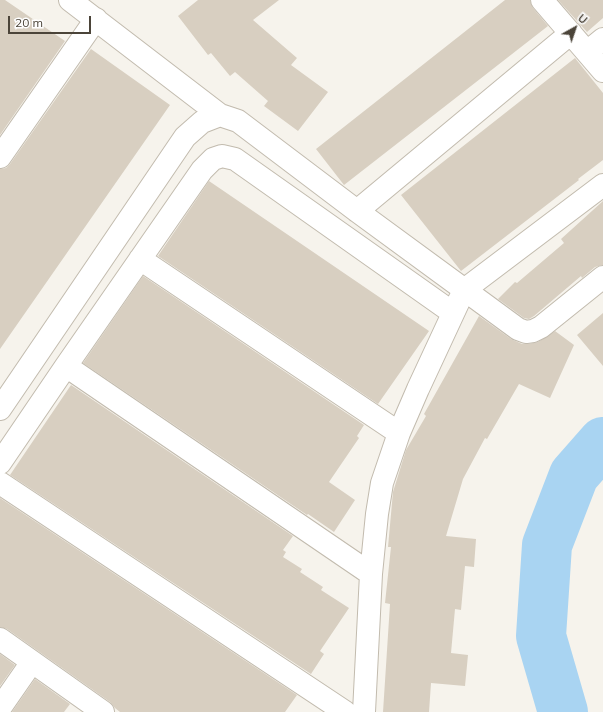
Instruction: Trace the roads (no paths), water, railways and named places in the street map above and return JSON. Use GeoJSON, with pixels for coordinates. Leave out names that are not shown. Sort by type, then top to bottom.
{"type":"FeatureCollection","features":[{"type":"Feature","properties":{"kind":"street"},"geometry":{"type":"LineString","coordinates":[[70,0],[96,18],[220,114],[238,121],[357,211],[518,329],[526,332],[534,331],[541,327],[603,277]]}},
{"type":"Feature","properties":{"kind":"street"},"geometry":{"type":"LineString","coordinates":[[542,0],[571,33],[595,45],[603,71]]}},
{"type":"Feature","properties":{"kind":"street"},"geometry":{"type":"LineString","coordinates":[[0,157],[7,131],[96,18]]}},
{"type":"Feature","properties":{"kind":"street"},"geometry":{"type":"LineString","coordinates":[[357,211],[571,33]]}},
{"type":"Feature","properties":{"kind":"street"},"geometry":{"type":"LineString","coordinates":[[0,409],[185,137],[202,122],[220,114]]}},
{"type":"Feature","properties":{"kind":"street"},"geometry":{"type":"LineString","coordinates":[[0,463],[202,170],[214,159],[222,156],[235,159],[453,313]]}},
{"type":"Feature","properties":{"kind":"street"},"geometry":{"type":"LineString","coordinates":[[364,712],[371,574],[377,514],[382,483],[399,433],[453,313],[464,290],[603,186]]}},
{"type":"Feature","properties":{"kind":"street"},"geometry":{"type":"LineString","coordinates":[[140,259],[399,433]]}},
{"type":"Feature","properties":{"kind":"street"},"geometry":{"type":"LineString","coordinates":[[66,366],[371,574]]}},
{"type":"Feature","properties":{"kind":"street"},"geometry":{"type":"LineString","coordinates":[[0,482],[345,712]]}},
{"type":"Feature","properties":{"kind":"street"},"geometry":{"type":"LineString","coordinates":[[0,640],[103,712]]}},
{"type":"Feature","properties":{"kind":"street"},"geometry":{"type":"LineString","coordinates":[[0,708],[32,662]]}},
{"type":"Feature","properties":{"kind":"waterway"},"geometry":{"type":"LineString","coordinates":[[563,712],[541,636],[547,545],[574,475],[603,442]]}}]}
